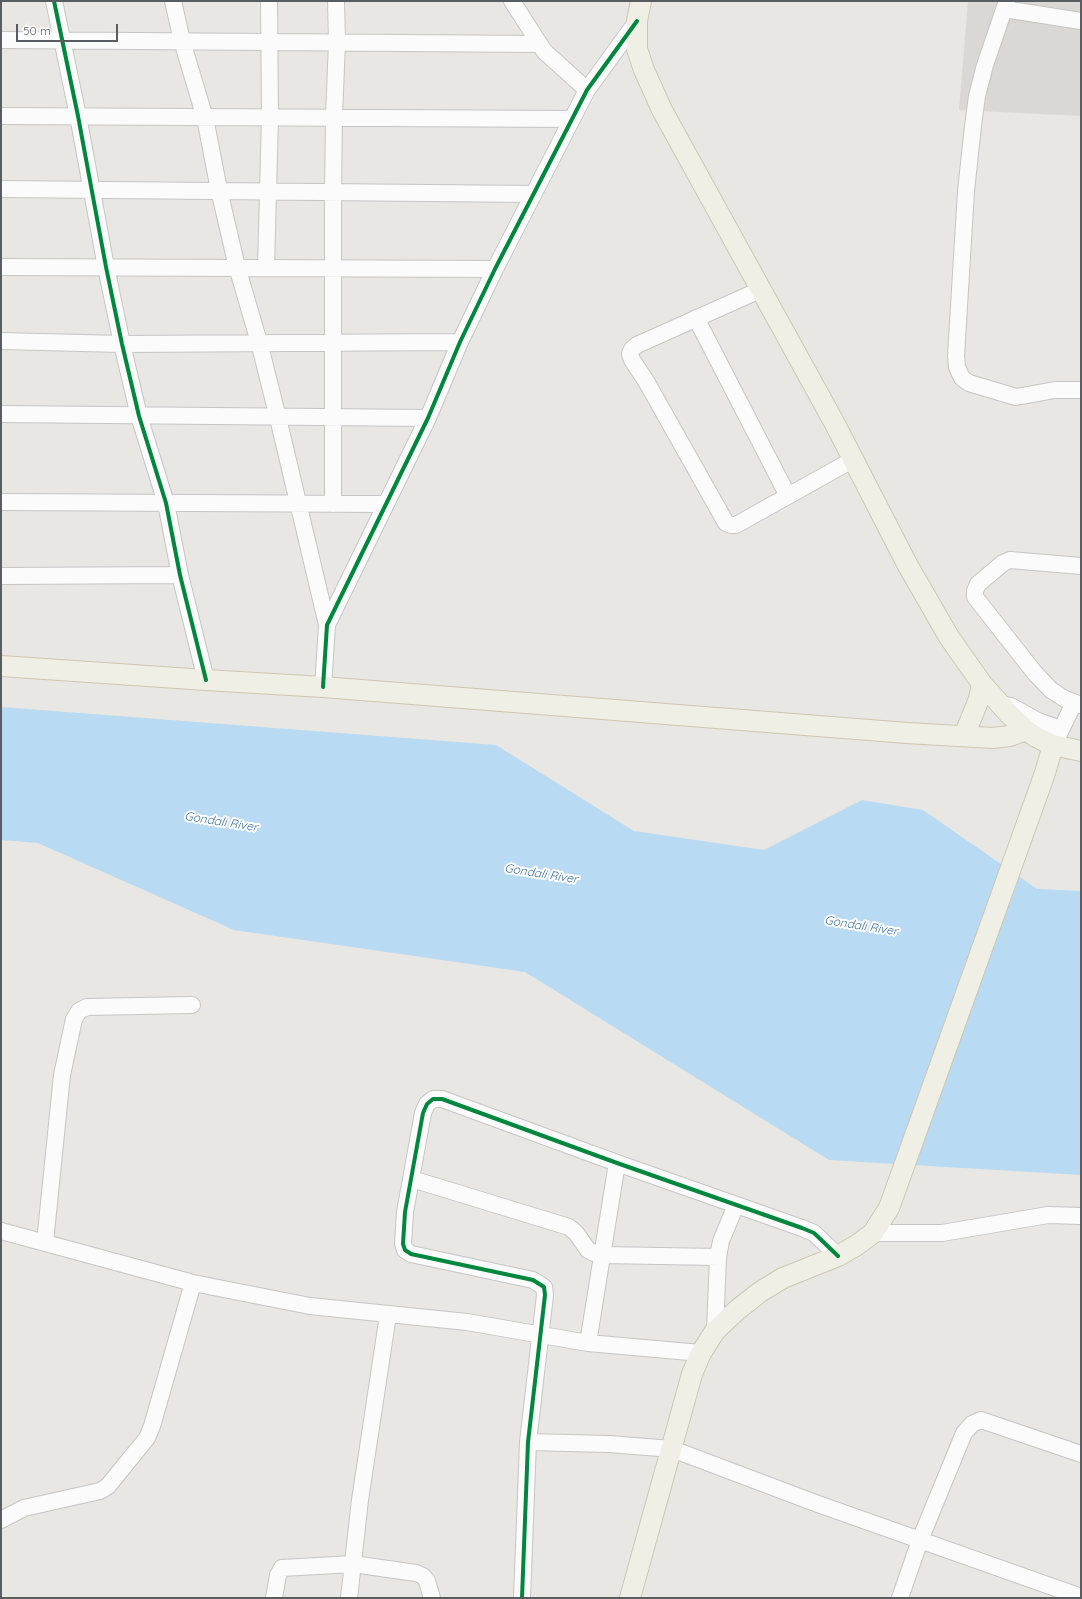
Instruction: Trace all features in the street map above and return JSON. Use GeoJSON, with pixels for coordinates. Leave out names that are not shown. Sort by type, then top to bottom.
{"type":"FeatureCollection","features":[{"type":"Feature","properties":{"kind":"main road"},"geometry":{"type":"LineString","coordinates":[[642,1],[637,21],[638,49],[644,70],[659,103],[854,459],[911,570],[949,636],[982,684],[999,704],[1026,730],[1036,737],[1057,737],[1081,751]]}},
{"type":"Feature","properties":{"kind":"main road"},"geometry":{"type":"LineString","coordinates":[[1,666],[323,687],[884,732],[993,738],[1010,736],[1026,730]]}},
{"type":"Feature","properties":{"kind":"main road"},"geometry":{"type":"LineString","coordinates":[[964,736],[979,699],[982,684]]}},
{"type":"Feature","properties":{"kind":"main road"},"geometry":{"type":"LineString","coordinates":[[630,1598],[692,1374],[701,1353],[715,1331],[737,1310],[778,1282],[838,1256],[857,1245],[874,1233],[890,1208],[1057,737]]}},
{"type":"Feature","properties":{"kind":"street"},"geometry":{"type":"LineString","coordinates":[[54,1],[122,344],[139,416],[166,503],[180,575],[206,680]]}},
{"type":"Feature","properties":{"kind":"street"},"geometry":{"type":"LineString","coordinates":[[173,1],[182,41],[205,118],[219,190],[278,418],[327,626],[323,687]]}},
{"type":"Feature","properties":{"kind":"street"},"geometry":{"type":"LineString","coordinates":[[266,268],[270,118],[269,1]]}},
{"type":"Feature","properties":{"kind":"street"},"geometry":{"type":"LineString","coordinates":[[333,504],[333,193],[337,42],[336,1]]}},
{"type":"Feature","properties":{"kind":"street"},"geometry":{"type":"LineString","coordinates":[[512,1],[538,44],[587,90]]}},
{"type":"Feature","properties":{"kind":"street"},"geometry":{"type":"LineString","coordinates":[[1081,21],[1006,5],[991,44],[978,96],[973,126],[966,191],[956,348],[957,367],[962,378],[969,383],[1016,397],[1055,390],[1081,390]]}},
{"type":"Feature","properties":{"kind":"street"},"geometry":{"type":"LineString","coordinates":[[327,626],[428,418],[460,342],[495,269],[587,90],[637,21]]}},
{"type":"Feature","properties":{"kind":"street"},"geometry":{"type":"LineString","coordinates":[[1,40],[62,39],[538,44]]}},
{"type":"Feature","properties":{"kind":"street"},"geometry":{"type":"LineString","coordinates":[[1,116],[572,119]]}},
{"type":"Feature","properties":{"kind":"street"},"geometry":{"type":"LineString","coordinates":[[1,189],[534,194]]}},
{"type":"Feature","properties":{"kind":"street"},"geometry":{"type":"LineString","coordinates":[[1,267],[495,269]]}},
{"type":"Feature","properties":{"kind":"street"},"geometry":{"type":"LineString","coordinates":[[762,289],[637,346],[632,349],[630,354],[632,360],[650,387],[726,523],[736,525],[854,459]]}},
{"type":"Feature","properties":{"kind":"street"},"geometry":{"type":"LineString","coordinates":[[696,318],[788,496]]}},
{"type":"Feature","properties":{"kind":"street"},"geometry":{"type":"LineString","coordinates":[[1,341],[122,344],[460,342]]}},
{"type":"Feature","properties":{"kind":"street"},"geometry":{"type":"LineString","coordinates":[[1,414],[278,418],[428,418]]}},
{"type":"Feature","properties":{"kind":"street"},"geometry":{"type":"LineString","coordinates":[[1,502],[386,504]]}},
{"type":"Feature","properties":{"kind":"street"},"geometry":{"type":"LineString","coordinates":[[999,704],[1011,706],[1038,721],[1057,737],[1077,704],[1051,690],[1034,672],[975,597],[975,591],[978,584],[1004,562],[1010,560],[1081,566]]}},
{"type":"Feature","properties":{"kind":"street"},"geometry":{"type":"LineString","coordinates":[[1,576],[180,575]]}},
{"type":"Feature","properties":{"kind":"street"},"geometry":{"type":"LineString","coordinates":[[45,1242],[62,1075],[74,1019],[79,1011],[87,1007],[192,1005]]}},
{"type":"Feature","properties":{"kind":"street"},"geometry":{"type":"LineString","coordinates":[[522,1598],[528,1442],[546,1295],[544,1287],[533,1280],[411,1254],[406,1250],[403,1244],[405,1212],[423,1113],[426,1104],[433,1099],[442,1099],[617,1163],[802,1228],[814,1233],[838,1256]]}},
{"type":"Feature","properties":{"kind":"street"},"geometry":{"type":"LineString","coordinates":[[588,1344],[617,1163]]}},
{"type":"Feature","properties":{"kind":"street"},"geometry":{"type":"LineString","coordinates":[[412,1179],[569,1227],[576,1233],[588,1250],[594,1253],[602,1255],[718,1257]]}},
{"type":"Feature","properties":{"kind":"street"},"geometry":{"type":"LineString","coordinates":[[715,1331],[718,1257],[721,1241],[736,1205]]}},
{"type":"Feature","properties":{"kind":"street"},"geometry":{"type":"LineString","coordinates":[[874,1233],[942,1233],[1048,1215],[1081,1216]]}},
{"type":"Feature","properties":{"kind":"street"},"geometry":{"type":"LineString","coordinates":[[1,1231],[193,1283],[310,1306],[467,1322],[588,1344],[701,1353]]}},
{"type":"Feature","properties":{"kind":"street"},"geometry":{"type":"LineString","coordinates":[[1,1520],[24,1508],[100,1491],[108,1486],[147,1438],[152,1426],[193,1283]]}},
{"type":"Feature","properties":{"kind":"street"},"geometry":{"type":"LineString","coordinates":[[349,1598],[360,1500],[388,1315]]}},
{"type":"Feature","properties":{"kind":"street"},"geometry":{"type":"LineString","coordinates":[[900,1598],[920,1540],[964,1433],[972,1424],[981,1420],[1081,1454]]}},
{"type":"Feature","properties":{"kind":"street"},"geometry":{"type":"LineString","coordinates":[[528,1442],[609,1444],[672,1449],[818,1504],[1081,1597]]}},
{"type":"Feature","properties":{"kind":"street"},"geometry":{"type":"LineString","coordinates":[[274,1598],[278,1575],[282,1568],[353,1564],[416,1573],[423,1576],[427,1581],[432,1598]]}},
{"type":"Feature","properties":{"kind":"shaded area"},"geometry":{"type":"Polygon","coordinates":[[[968,1],[1081,1],[1081,116],[959,110],[968,1]]]}},
{"type":"Feature","properties":{"kind":"water","name":"Gondali River"},"geometry":{"type":"Polygon","coordinates":[[[1,707],[496,745],[634,831],[764,850],[862,800],[923,810],[1037,889],[1081,891],[1081,1175],[829,1160],[525,972],[234,930],[38,843],[1,840],[1,707]]]}},
{"type":"Feature","properties":{"kind":"cycle path"},"geometry":{"type":"LineString","coordinates":[[54,1],[122,344],[139,416],[166,503],[180,575],[206,680]]}},
{"type":"Feature","properties":{"kind":"cycle path"},"geometry":{"type":"LineString","coordinates":[[323,687],[327,625],[428,418],[460,342],[495,269],[587,90],[637,21]]}},
{"type":"Feature","properties":{"kind":"cycle path"},"geometry":{"type":"LineString","coordinates":[[522,1598],[528,1442],[545,1295],[544,1287],[533,1280],[411,1254],[405,1250],[403,1244],[405,1212],[423,1113],[427,1104],[433,1099],[442,1099],[617,1163],[802,1228],[814,1233],[838,1256]]}}]}
